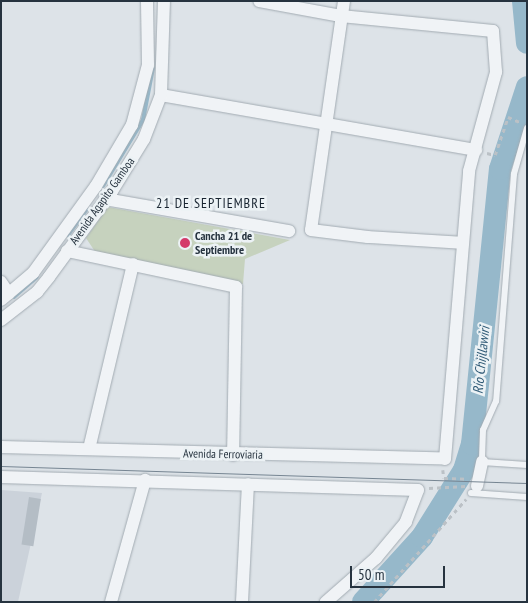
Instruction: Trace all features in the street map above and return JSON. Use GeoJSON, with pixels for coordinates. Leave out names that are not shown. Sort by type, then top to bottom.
{"type":"FeatureCollection","features":[{"type":"Feature","properties":{"kind":"street","name":"Avenida Agapito Gamboa"},"geometry":{"type":"LineString","coordinates":[[5,297],[39,265],[96,186],[132,125],[148,65],[147,1]]}},
{"type":"Feature","properties":{"kind":"street","name":"Avenida Agapito Gamboa"},"geometry":{"type":"LineString","coordinates":[[1,320],[37,292],[105,199],[144,139],[162,96],[164,1]]}},
{"type":"Feature","properties":{"kind":"street"},"geometry":{"type":"LineString","coordinates":[[259,1],[341,16],[493,32],[496,72],[469,172],[463,243],[311,230],[341,16],[344,1]]}},
{"type":"Feature","properties":{"kind":"street"},"geometry":{"type":"LineString","coordinates":[[162,96],[476,150]]}},
{"type":"Feature","properties":{"kind":"street"},"geometry":{"type":"LineString","coordinates":[[105,199],[289,231]]}},
{"type":"Feature","properties":{"kind":"street","name":"Avenida Ferroviaria"},"geometry":{"type":"LineString","coordinates":[[1,447],[233,455],[445,459],[463,243]]}},
{"type":"Feature","properties":{"kind":"street"},"geometry":{"type":"LineString","coordinates":[[67,251],[236,287],[233,455]]}},
{"type":"Feature","properties":{"kind":"street"},"geometry":{"type":"LineString","coordinates":[[89,449],[133,264]]}},
{"type":"Feature","properties":{"kind":"street"},"geometry":{"type":"LineString","coordinates":[[1,282],[5,297]]}},
{"type":"Feature","properties":{"kind":"street"},"geometry":{"type":"LineString","coordinates":[[471,486],[482,462]]}},
{"type":"Feature","properties":{"kind":"street"},"geometry":{"type":"LineString","coordinates":[[1,478],[145,480],[418,490],[406,522],[376,558],[326,602]]}},
{"type":"Feature","properties":{"kind":"street"},"geometry":{"type":"LineString","coordinates":[[111,602],[145,480]]}},
{"type":"Feature","properties":{"kind":"street"},"geometry":{"type":"LineString","coordinates":[[242,602],[248,484]]}},
{"type":"Feature","properties":{"kind":"lane"},"geometry":{"type":"LineString","coordinates":[[527,126],[514,174],[496,401],[483,430],[482,462],[527,465]]}},
{"type":"Feature","properties":{"kind":"lane"},"geometry":{"type":"LineString","coordinates":[[471,486],[527,497]]}},
{"type":"Feature","properties":{"kind":"path"},"geometry":{"type":"LineString","coordinates":[[476,150],[495,156],[508,117],[527,126]]}},
{"type":"Feature","properties":{"kind":"path"},"geometry":{"type":"LineString","coordinates":[[444,478],[471,486]]}},
{"type":"Feature","properties":{"kind":"path"},"geometry":{"type":"LineString","coordinates":[[440,485],[471,486]]}},
{"type":"Feature","properties":{"kind":"path"},"geometry":{"type":"LineString","coordinates":[[374,602],[416,559],[471,486]]}},
{"type":"Feature","properties":{"kind":"shaded area"},"geometry":{"type":"Polygon","coordinates":[[[1,490],[42,493],[18,602],[1,602],[1,490]]]}},
{"type":"Feature","properties":{"kind":"green space"},"geometry":{"type":"Polygon","coordinates":[[[108,207],[290,240],[245,259],[243,284],[96,253],[86,238],[108,207]]]}},
{"type":"Feature","properties":{"kind":"building"},"geometry":{"type":"Polygon","coordinates":[[[29,497],[41,499],[33,546],[21,544],[29,497]]]}},
{"type":"Feature","properties":{"kind":"waterway","name":"Río Chijllawiri"},"geometry":{"type":"LineString","coordinates":[[523,1],[527,43]]}},
{"type":"Feature","properties":{"kind":"waterway"},"geometry":{"type":"LineString","coordinates":[[103,186],[143,120],[153,68]]}},
{"type":"Feature","properties":{"kind":"waterway","name":"Río Chijllawiri"},"geometry":{"type":"LineString","coordinates":[[363,602],[422,537],[464,470],[472,444],[500,169],[527,87]]}},
{"type":"Feature","properties":{"kind":"waterway"},"geometry":{"type":"LineString","coordinates":[[68,235],[86,210]]}},
{"type":"Feature","properties":{"kind":"waterway"},"geometry":{"type":"LineString","coordinates":[[14,297],[37,277]]}},
{"type":"Feature","properties":{"kind":"tram line"},"geometry":{"type":"LineString","coordinates":[[1,466],[527,483]]}},
{"type":"Feature","properties":{"kind":"place","name":"Cancha 21 de Septiembre"},"geometry":{"type":"Point","coordinates":[185,243]}},
{"type":"Feature","properties":{"kind":"district","name":"21 DE SEPTIEMBRE"},"geometry":{"type":"Point","coordinates":[211,203]}}]}
